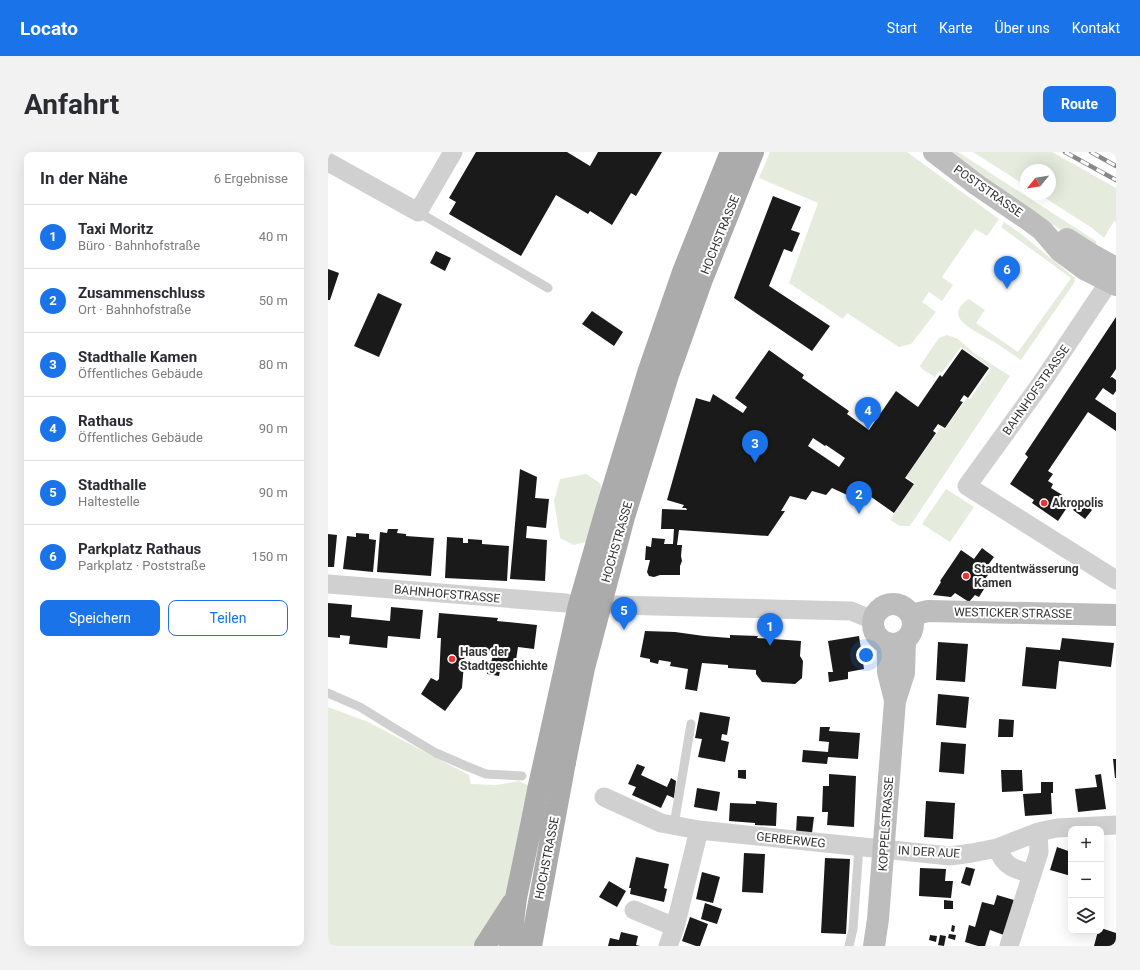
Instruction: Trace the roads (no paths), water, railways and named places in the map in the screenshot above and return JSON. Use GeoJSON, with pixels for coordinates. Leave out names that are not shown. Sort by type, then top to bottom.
{"type":"FeatureCollection","features":[{"type":"Feature","properties":{"kind":"main road","name":"HOCHSTRASSE"},"geometry":{"type":"LineString","coordinates":[[526,945],[516,898],[534,816],[542,770],[579,604],[604,514],[649,370],[681,279],[731,152]]}},
{"type":"Feature","properties":{"kind":"main road","name":"HOCHSTRASSE"},"geometry":{"type":"LineString","coordinates":[[526,945],[555,820],[584,668],[624,517],[668,376],[698,290],[753,152]]}},
{"type":"Feature","properties":{"kind":"main road"},"geometry":{"type":"LineString","coordinates":[[485,946],[516,898]]}},
{"type":"Feature","properties":{"kind":"street"},"geometry":{"type":"LineString","coordinates":[[328,162],[418,212],[453,152]]}},
{"type":"Feature","properties":{"kind":"street","name":"POSTSTRASSE"},"geometry":{"type":"LineString","coordinates":[[934,152],[977,185],[1042,230],[1068,240],[1094,256],[1114,276]]}},
{"type":"Feature","properties":{"kind":"street","name":"BAHNHOFSTRASSE"},"geometry":{"type":"LineString","coordinates":[[1114,276],[1040,385],[967,486],[1116,580]]}},
{"type":"Feature","properties":{"kind":"street","name":"BAHNHOFSTRASSE"},"geometry":{"type":"LineString","coordinates":[[328,584],[566,603]]}},
{"type":"Feature","properties":{"kind":"street"},"geometry":{"type":"LineString","coordinates":[[892,604],[898,605],[904,607],[911,615],[913,620],[912,631],[896,642],[882,641],[874,632],[873,620],[880,608],[892,604]]}},
{"type":"Feature","properties":{"kind":"street"},"geometry":{"type":"LineString","coordinates":[[615,606],[850,612],[873,620]]}},
{"type":"Feature","properties":{"kind":"street","name":"WESTICKER STRASSE"},"geometry":{"type":"LineString","coordinates":[[911,615],[928,611],[1116,615]]}},
{"type":"Feature","properties":{"kind":"street","name":"KOPPELSTRASSE"},"geometry":{"type":"LineString","coordinates":[[874,946],[884,850],[895,701],[904,672],[896,642]]}},
{"type":"Feature","properties":{"kind":"street","name":"GERBERWEG"},"geometry":{"type":"LineString","coordinates":[[604,798],[661,823],[699,830],[884,850]]}},
{"type":"Feature","properties":{"kind":"street","name":"IN DER AUE"},"geometry":{"type":"LineString","coordinates":[[884,850],[950,856],[972,854],[997,848],[1038,832],[1057,828],[1116,825]]}},
{"type":"Feature","properties":{"kind":"street"},"geometry":{"type":"LineString","coordinates":[[668,946],[675,927],[699,830]]}},
{"type":"Feature","properties":{"kind":"street"},"geometry":{"type":"LineString","coordinates":[[1009,946],[1039,852],[1038,832]]}},
{"type":"Feature","properties":{"kind":"street"},"geometry":{"type":"LineString","coordinates":[[997,848],[1001,859],[1012,868],[1032,874]]}},
{"type":"Feature","properties":{"kind":"street"},"geometry":{"type":"LineString","coordinates":[[634,910],[675,927]]}},
{"type":"Feature","properties":{"kind":"lane"},"geometry":{"type":"LineString","coordinates":[[418,212],[548,288]]}},
{"type":"Feature","properties":{"kind":"lane"},"geometry":{"type":"LineString","coordinates":[[328,693],[360,707],[436,753],[466,766],[486,774],[522,776]]}},
{"type":"Feature","properties":{"kind":"lane"},"geometry":{"type":"LineString","coordinates":[[674,825],[691,724]]}},
{"type":"Feature","properties":{"kind":"lane"},"geometry":{"type":"LineString","coordinates":[[849,946],[852,929],[859,847]]}},
{"type":"Feature","properties":{"kind":"railway"},"geometry":{"type":"LineString","coordinates":[[1065,152],[1116,180]]}},
{"type":"Feature","properties":{"kind":"railway"},"geometry":{"type":"LineString","coordinates":[[1091,152],[1116,166]]}},
{"type":"Feature","properties":{"kind":"place","name":"Parkplatz Rathaus"},"geometry":{"type":"Point","coordinates":[1007,289]}},
{"type":"Feature","properties":{"kind":"place","name":"Rathaus"},"geometry":{"type":"Point","coordinates":[868,430]}},
{"type":"Feature","properties":{"kind":"place","name":"Stadthalle Kamen"},"geometry":{"type":"Point","coordinates":[755,463]}},
{"type":"Feature","properties":{"kind":"place","name":"Akropolis"},"geometry":{"type":"Point","coordinates":[1044,503]}},
{"type":"Feature","properties":{"kind":"place","name":"Zusammenschluss"},"geometry":{"type":"Point","coordinates":[859,514]}},
{"type":"Feature","properties":{"kind":"place","name":"Stadtentwässerung Kamen"},"geometry":{"type":"Point","coordinates":[966,576]}},
{"type":"Feature","properties":{"kind":"place","name":"Stadthalle"},"geometry":{"type":"Point","coordinates":[624,630]}},
{"type":"Feature","properties":{"kind":"place","name":"Taxi Moritz"},"geometry":{"type":"Point","coordinates":[770,646]}},
{"type":"Feature","properties":{"kind":"place","name":"Haus der Stadtgeschichte"},"geometry":{"type":"Point","coordinates":[452,659]}}]}
